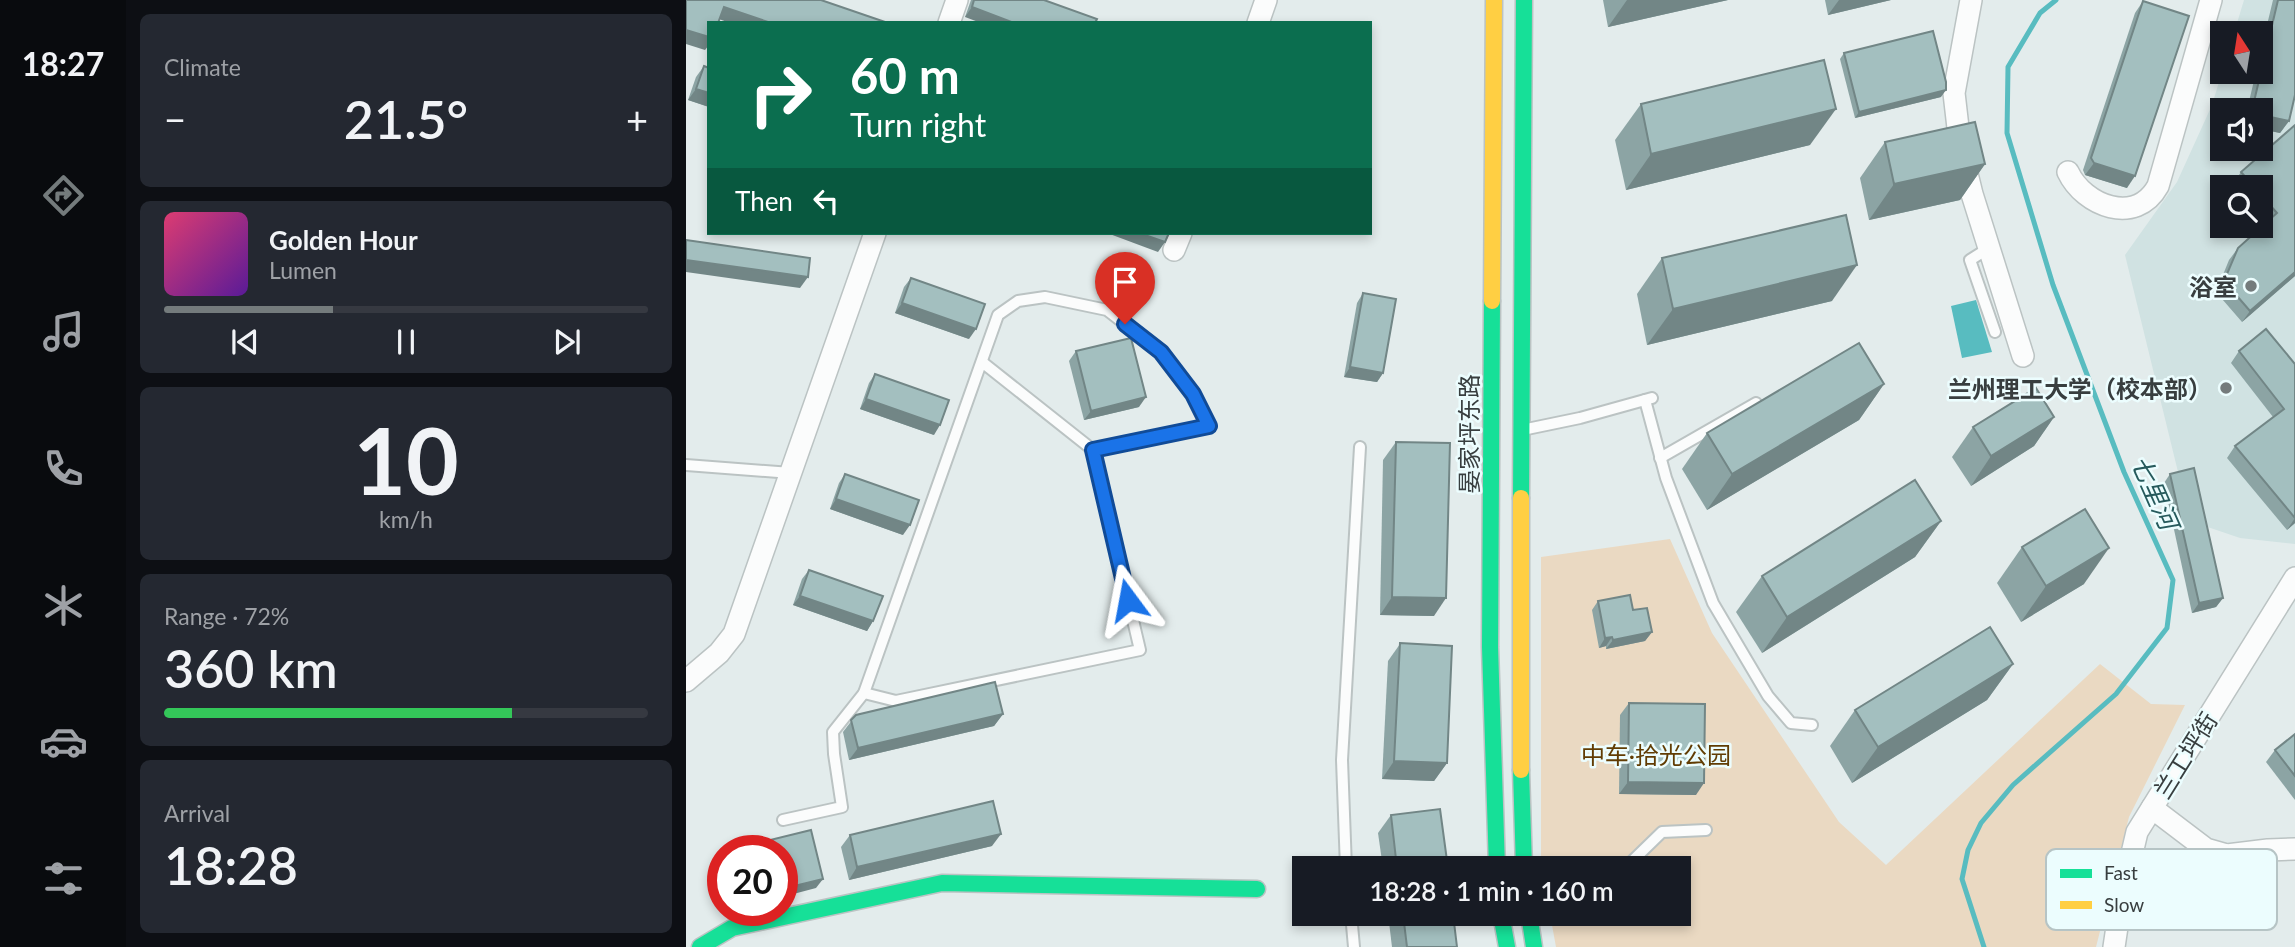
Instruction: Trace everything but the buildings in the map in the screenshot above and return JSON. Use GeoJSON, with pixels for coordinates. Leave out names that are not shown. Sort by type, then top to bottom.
{"type":"FeatureCollection","features":[{"type":"Feature","properties":{"kind":"main road","name":"晏家坪东路"},"geometry":{"type":"LineString","coordinates":[[1494,0],[1490,647],[1496,856]]}},
{"type":"Feature","properties":{"kind":"main road"},"geometry":{"type":"LineString","coordinates":[[1524,0],[1521,431],[1524,856]]}},
{"type":"Feature","properties":{"kind":"main road"},"geometry":{"type":"LineString","coordinates":[[699,947],[732,928],[942,883],[1257,889]]}},
{"type":"Feature","properties":{"kind":"main road"},"geometry":{"type":"LineString","coordinates":[[1503,926],[1507,947]]}},
{"type":"Feature","properties":{"kind":"main road"},"geometry":{"type":"LineString","coordinates":[[1531,926],[1534,947]]}},
{"type":"Feature","properties":{"kind":"street"},"geometry":{"type":"LineString","coordinates":[[950,21],[957,0]]}},
{"type":"Feature","properties":{"kind":"street"},"geometry":{"type":"LineString","coordinates":[[1259,21],[1266,0]]}},
{"type":"Feature","properties":{"kind":"street"},"geometry":{"type":"LineString","coordinates":[[1971,0],[1954,93],[1960,145],[1989,248],[2024,356]]}},
{"type":"Feature","properties":{"kind":"street"},"geometry":{"type":"LineString","coordinates":[[2068,172],[2079,190],[2095,202],[2105,205],[2136,205],[2152,195],[2158,186],[2211,0]]}},
{"type":"Feature","properties":{"kind":"street"},"geometry":{"type":"LineString","coordinates":[[686,681],[719,653],[734,634],[874,235]]}},
{"type":"Feature","properties":{"kind":"street","name":"兰工坪街"},"geometry":{"type":"LineString","coordinates":[[2133,849],[2137,832],[2293,585]]}},
{"type":"Feature","properties":{"kind":"street"},"geometry":{"type":"LineString","coordinates":[[2152,808],[2206,849]]}},
{"type":"Feature","properties":{"kind":"street"},"geometry":{"type":"LineString","coordinates":[[2277,849],[2295,849]]}},
{"type":"Feature","properties":{"kind":"lane"},"geometry":{"type":"LineString","coordinates":[[1989,248],[1970,260],[1995,332]]}},
{"type":"Feature","properties":{"kind":"lane"},"geometry":{"type":"LineString","coordinates":[[783,820],[842,807],[833,732],[864,694],[999,314],[1018,301],[1045,297],[1107,310],[1161,352],[1193,394],[1209,426],[1093,450]]}},
{"type":"Feature","properties":{"kind":"lane"},"geometry":{"type":"LineString","coordinates":[[864,694],[896,701],[1139,650],[1093,450],[982,362]]}},
{"type":"Feature","properties":{"kind":"lane"},"geometry":{"type":"LineString","coordinates":[[1521,431],[1648,399],[1660,458],[1713,603],[1768,696],[1791,723],[1812,725]]}},
{"type":"Feature","properties":{"kind":"lane"},"geometry":{"type":"LineString","coordinates":[[1660,458],[1756,403]]}},
{"type":"Feature","properties":{"kind":"lane"},"geometry":{"type":"LineString","coordinates":[[1346,856],[1342,760],[1360,447]]}},
{"type":"Feature","properties":{"kind":"lane"},"geometry":{"type":"LineString","coordinates":[[686,465],[791,473]]}},
{"type":"Feature","properties":{"kind":"lane"},"geometry":{"type":"LineString","coordinates":[[1637,856],[1662,832],[1706,830]]}},
{"type":"Feature","properties":{"kind":"lane"},"geometry":{"type":"LineString","coordinates":[[1352,926],[1354,947]]}},
{"type":"Feature","properties":{"kind":"shaded area","name":"兰州理工大学（校本部）"},"geometry":{"type":"Polygon","coordinates":[[[2244,0],[2295,0],[2295,544],[2240,538],[2190,521],[2125,255],[2177,182],[2210,109],[2210,161],[2273,161],[2273,98],[2214,98],[2218,84],[2273,84],[2273,21],[2238,21],[2244,0]]]}},
{"type":"Feature","properties":{"kind":"green space","name":"中车·拾光公园"},"geometry":{"type":"Polygon","coordinates":[[[1670,539],[1712,633],[1839,822],[1886,865],[2100,664],[2151,704],[2185,705],[2129,817],[2121,849],[2046,849],[2046,930],[2100,930],[2096,947],[1556,947],[1552,926],[1691,926],[1691,856],[1541,856],[1541,557],[1670,539]]]}},
{"type":"Feature","properties":{"kind":"water"},"geometry":{"type":"Polygon","coordinates":[[[1976,300],[1992,352],[1962,358],[1951,306],[1976,300]]]}},
{"type":"Feature","properties":{"kind":"waterway","name":"七里河"},"geometry":{"type":"LineString","coordinates":[[1984,947],[1962,879],[1968,850],[1981,823],[2013,785],[2116,694],[2167,628],[2173,580],[2124,472],[2053,285],[2007,133],[2008,67],[2040,13],[2056,0]]}},
{"type":"Feature","properties":{"kind":"traffic: fast"},"geometry":{"type":"LineString","coordinates":[[1521,498],[1524,0]]}},
{"type":"Feature","properties":{"kind":"traffic: fast"},"geometry":{"type":"LineString","coordinates":[[1492,301],[1490,647],[1497,856]]}},
{"type":"Feature","properties":{"kind":"traffic: fast"},"geometry":{"type":"LineString","coordinates":[[1521,770],[1524,856]]}},
{"type":"Feature","properties":{"kind":"traffic: fast"},"geometry":{"type":"LineString","coordinates":[[700,947],[732,928],[942,883],[1257,889]]}},
{"type":"Feature","properties":{"kind":"traffic: fast"},"geometry":{"type":"LineString","coordinates":[[1503,926],[1507,947]]}},
{"type":"Feature","properties":{"kind":"traffic: fast"},"geometry":{"type":"LineString","coordinates":[[1531,926],[1534,947]]}},
{"type":"Feature","properties":{"kind":"traffic: slow"},"geometry":{"type":"LineString","coordinates":[[1492,301],[1494,0]]}},
{"type":"Feature","properties":{"kind":"traffic: slow"},"geometry":{"type":"LineString","coordinates":[[1521,498],[1521,770]]}},
{"type":"Feature","properties":{"kind":"place","name":"浴室"},"geometry":{"type":"Point","coordinates":[2251,286]}},
{"type":"Feature","properties":{"kind":"place","name":"兰州理工大学（校本部）"},"geometry":{"type":"Point","coordinates":[2226,388]}},
{"type":"Feature","properties":{"kind":"route"},"geometry":{"type":"LineString","coordinates":[[1125,324],[1161,352],[1193,394],[1209,426],[1093,450],[1128,600]]}}]}
